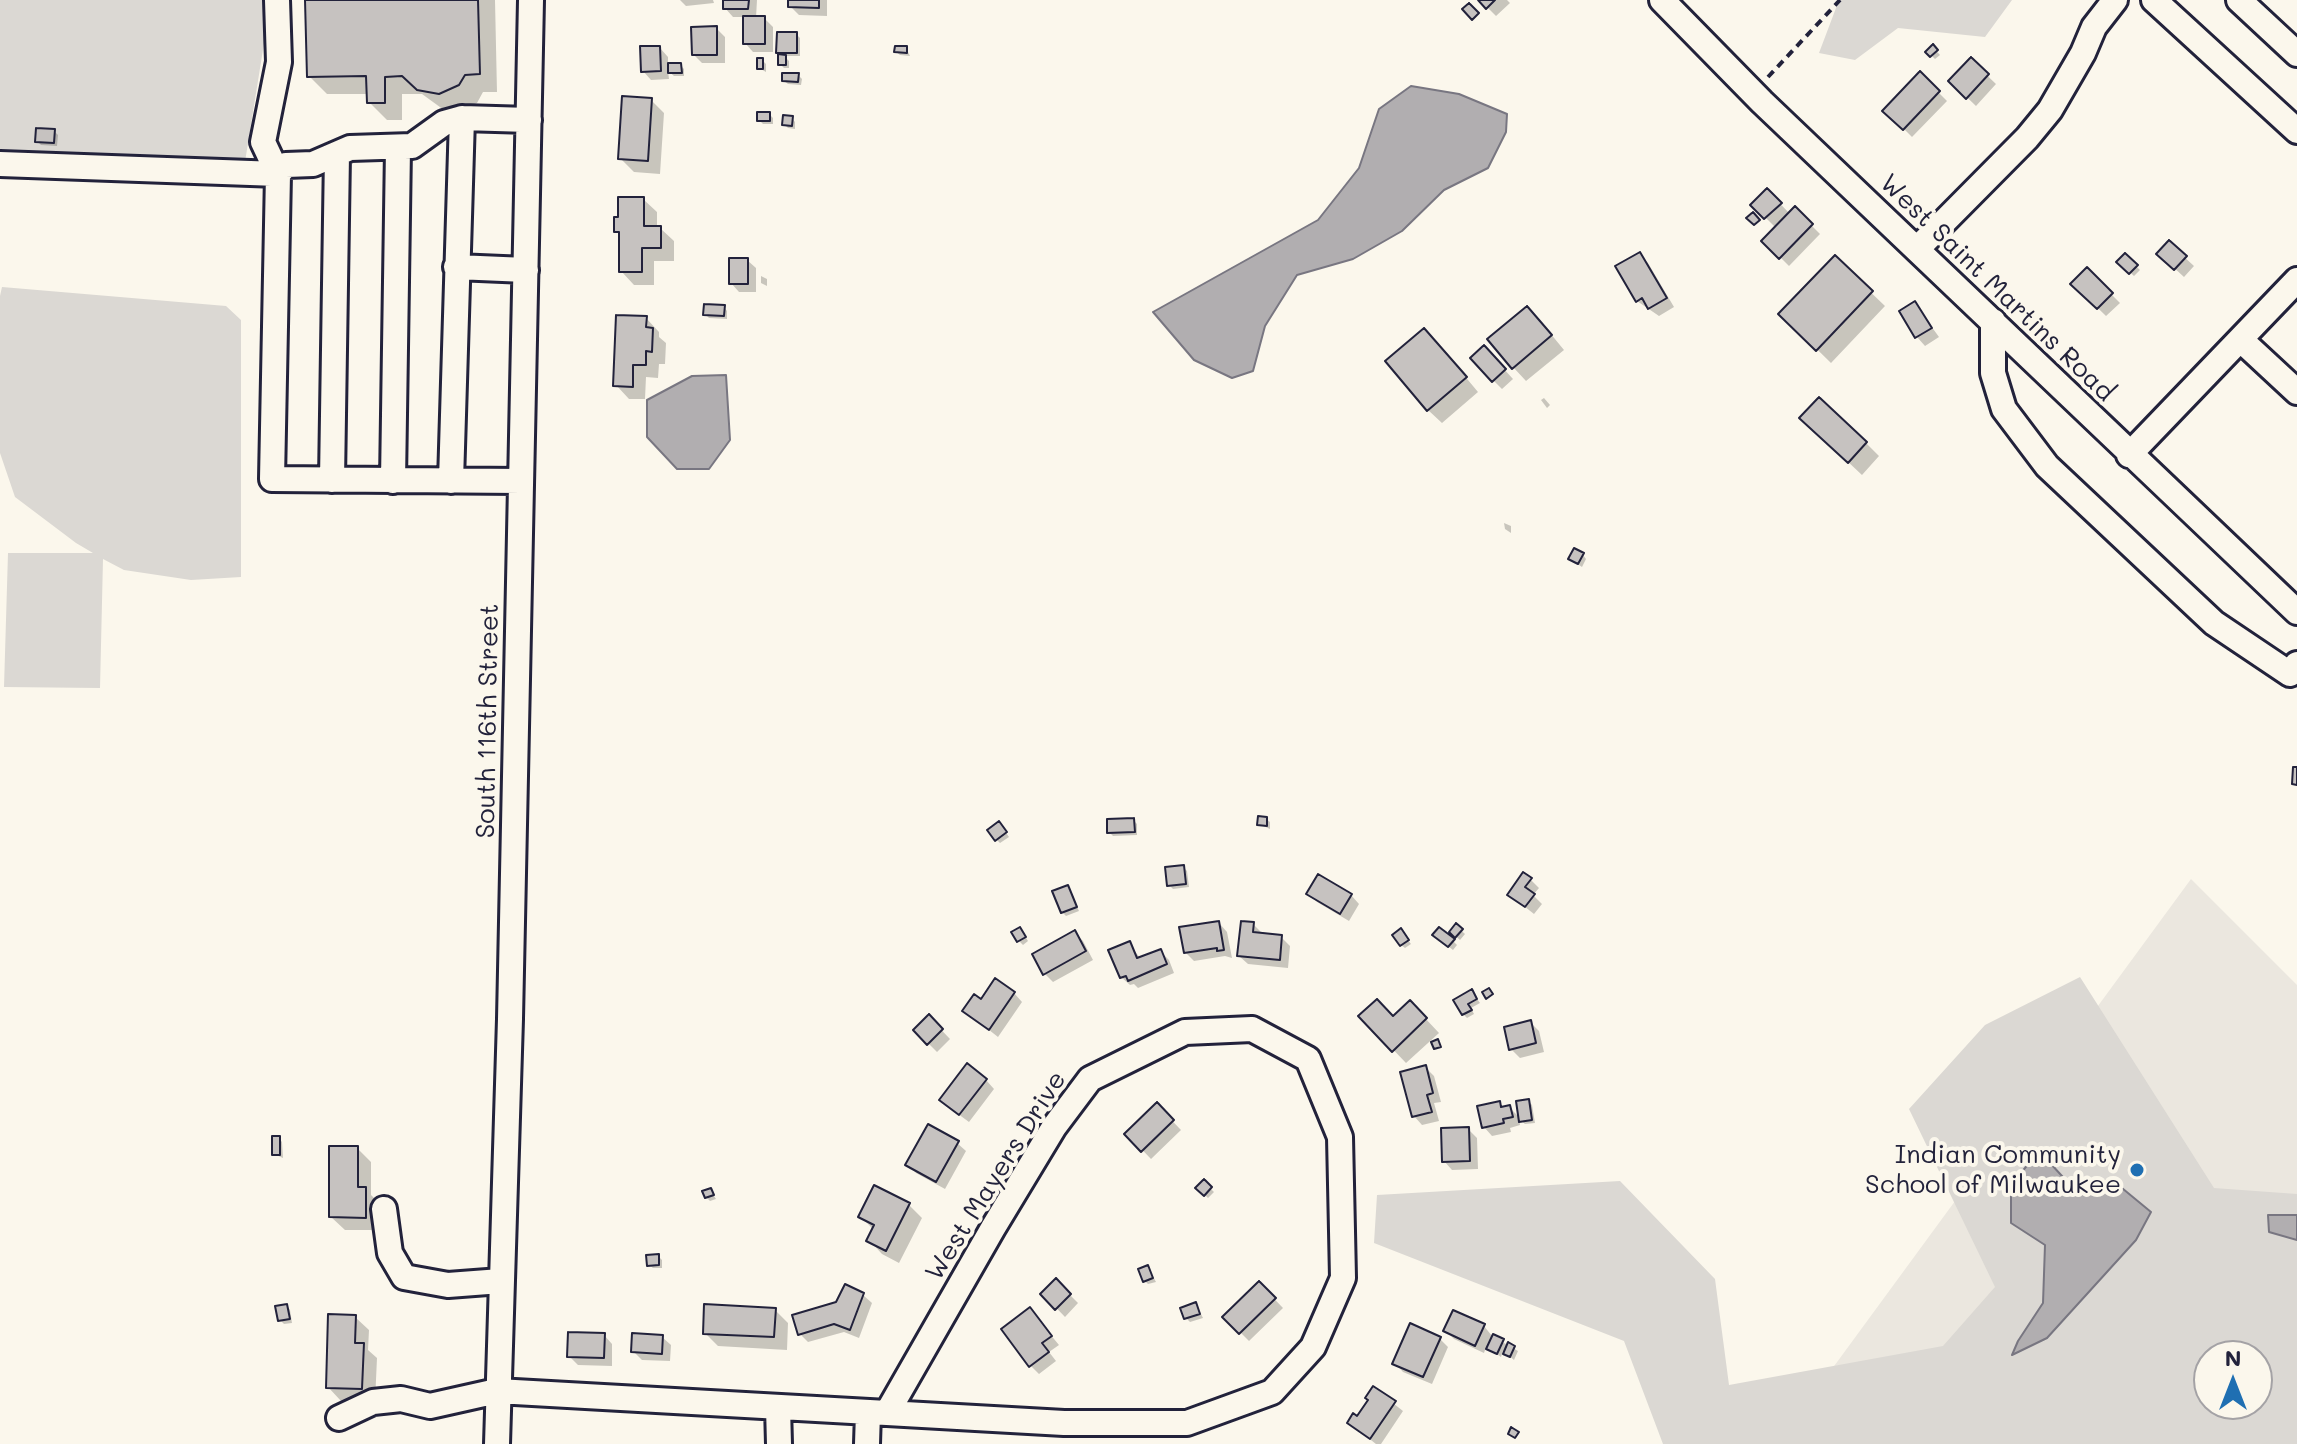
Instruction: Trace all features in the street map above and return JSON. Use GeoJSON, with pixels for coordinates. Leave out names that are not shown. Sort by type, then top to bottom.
{"type":"FeatureCollection","features":[{"type":"Feature","properties":{"kind":"street"},"geometry":{"type":"LineString","coordinates":[[277,0],[279,62],[263,142],[278,174],[272,479],[521,481]]}},
{"type":"Feature","properties":{"kind":"street","name":"South 116th Street"},"geometry":{"type":"LineString","coordinates":[[497,1444],[510,1019],[531,0]]}},
{"type":"Feature","properties":{"kind":"street","name":"West Saint Martins Road"},"geometry":{"type":"LineString","coordinates":[[1662,0],[1753,94],[2297,612]]}},
{"type":"Feature","properties":{"kind":"street"},"geometry":{"type":"LineString","coordinates":[[1917,249],[2027,138],[2050,110],[2083,53],[2094,27],[2115,0]]}},
{"type":"Feature","properties":{"kind":"street"},"geometry":{"type":"LineString","coordinates":[[2154,0],[2297,131]]}},
{"type":"Feature","properties":{"kind":"street"},"geometry":{"type":"LineString","coordinates":[[2239,0],[2297,54]]}},
{"type":"Feature","properties":{"kind":"street"},"geometry":{"type":"LineString","coordinates":[[278,174],[286,165],[313,164],[350,148],[412,146],[444,123],[462,118],[529,120]]}},
{"type":"Feature","properties":{"kind":"street"},"geometry":{"type":"LineString","coordinates":[[451,481],[462,118]]}},
{"type":"Feature","properties":{"kind":"street"},"geometry":{"type":"LineString","coordinates":[[393,481],[398,148]]}},
{"type":"Feature","properties":{"kind":"street"},"geometry":{"type":"LineString","coordinates":[[332,480],[337,154]]}},
{"type":"Feature","properties":{"kind":"street"},"geometry":{"type":"LineString","coordinates":[[0,164],[278,174]]}},
{"type":"Feature","properties":{"kind":"street"},"geometry":{"type":"LineString","coordinates":[[456,267],[526,270]]}},
{"type":"Feature","properties":{"kind":"street"},"geometry":{"type":"LineString","coordinates":[[2129,455],[2241,340],[2292,296]]}},
{"type":"Feature","properties":{"kind":"street"},"geometry":{"type":"LineString","coordinates":[[1993,321],[1993,373],[2004,409],[2047,466],[2214,623],[2290,674],[2297,664]]}},
{"type":"Feature","properties":{"kind":"street"},"geometry":{"type":"LineString","coordinates":[[2241,340],[2297,392]]}},
{"type":"Feature","properties":{"kind":"street","name":"West Mayers Drive"},"geometry":{"type":"LineString","coordinates":[[339,1418],[373,1402],[401,1399],[430,1406],[497,1391],[1064,1423],[1187,1423],[1272,1392],[1313,1347],[1343,1278],[1340,1137],[1308,1059],[1252,1029],[1185,1032],[1090,1079],[1039,1152],[878,1412]]}},
{"type":"Feature","properties":{"kind":"street"},"geometry":{"type":"LineString","coordinates":[[384,1209],[390,1253],[404,1277],[448,1285],[501,1281]]}},
{"type":"Feature","properties":{"kind":"street"},"geometry":{"type":"LineString","coordinates":[[778,1407],[779,1444]]}},
{"type":"Feature","properties":{"kind":"street"},"geometry":{"type":"LineString","coordinates":[[867,1444],[878,1412]]}},
{"type":"Feature","properties":{"kind":"path"},"geometry":{"type":"LineString","coordinates":[[1753,94],[1840,0]]}},
{"type":"Feature","properties":{"kind":"shaded area"},"geometry":{"type":"Polygon","coordinates":[[[0,0],[265,0],[266,31],[244,168],[0,158],[0,0]]]}},
{"type":"Feature","properties":{"kind":"shaded area"},"geometry":{"type":"Polygon","coordinates":[[[1839,0],[2012,0],[1985,37],[1898,28],[1855,60],[1819,53],[1839,0]]]}},
{"type":"Feature","properties":{"kind":"shaded area"},"geometry":{"type":"Polygon","coordinates":[[[1411,86],[1459,94],[1507,114],[1506,132],[1488,168],[1444,190],[1402,231],[1353,259],[1297,275],[1265,326],[1253,371],[1232,378],[1194,360],[1153,312],[1318,220],[1359,168],[1379,109],[1411,86]]]}},
{"type":"Feature","properties":{"kind":"shaded area"},"geometry":{"type":"Polygon","coordinates":[[[2,287],[226,306],[241,320],[241,577],[191,580],[124,570],[103,559],[100,688],[4,687],[8,553],[93,553],[15,497],[0,453],[2,287]]]}},
{"type":"Feature","properties":{"kind":"shaded area"},"geometry":{"type":"Polygon","coordinates":[[[726,375],[730,440],[709,469],[677,469],[647,437],[647,400],[692,376],[726,375]]]}},
{"type":"Feature","properties":{"kind":"shaded area","name":"Indian Community School of Milwaukee"},"geometry":{"type":"Polygon","coordinates":[[[2191,879],[2297,985],[2297,1444],[1777,1444],[2191,879]]]}},
{"type":"Feature","properties":{"kind":"shaded area","name":"Indian Community School of Milwaukee"},"geometry":{"type":"Polygon","coordinates":[[[2080,977],[2214,1188],[2297,1194],[2297,1444],[1663,1444],[1624,1341],[1374,1243],[1377,1195],[1620,1181],[1715,1279],[1729,1385],[1943,1346],[1995,1287],[1909,1109],[1985,1025],[2080,977]]]}},
{"type":"Feature","properties":{"kind":"shaded area"},"geometry":{"type":"Polygon","coordinates":[[[2039,1151],[2073,1188],[2111,1179],[2151,1212],[2136,1240],[2047,1338],[2012,1355],[2043,1303],[2045,1245],[2011,1223],[2011,1185],[2039,1151]]]}},
{"type":"Feature","properties":{"kind":"shaded area"},"geometry":{"type":"Polygon","coordinates":[[[2268,1215],[2297,1215],[2297,1240],[2269,1232],[2268,1215]]]}},
{"type":"Feature","properties":{"kind":"building"},"geometry":{"type":"Polygon","coordinates":[[[305,0],[478,0],[480,74],[465,75],[459,85],[439,94],[417,90],[402,76],[385,77],[385,103],[367,103],[366,76],[307,77],[305,0]]]}},
{"type":"Feature","properties":{"kind":"building"},"geometry":{"type":"Polygon","coordinates":[[[723,0],[749,0],[748,9],[723,9],[723,0]]]}},
{"type":"Feature","properties":{"kind":"building"},"geometry":{"type":"Polygon","coordinates":[[[788,0],[819,0],[819,8],[788,7],[788,0]]]}},
{"type":"Feature","properties":{"kind":"building"},"geometry":{"type":"Polygon","coordinates":[[[1478,0],[1495,0],[1486,9],[1478,0]]]}},
{"type":"Feature","properties":{"kind":"building"},"geometry":{"type":"Polygon","coordinates":[[[1469,3],[1479,13],[1472,20],[1462,9],[1469,3]]]}},
{"type":"Feature","properties":{"kind":"building"},"geometry":{"type":"Polygon","coordinates":[[[743,16],[765,16],[765,44],[743,44],[743,16]]]}},
{"type":"Feature","properties":{"kind":"building"},"geometry":{"type":"Polygon","coordinates":[[[717,26],[717,55],[692,55],[691,27],[717,26]]]}},
{"type":"Feature","properties":{"kind":"building"},"geometry":{"type":"Polygon","coordinates":[[[777,32],[797,32],[797,53],[776,53],[777,32]]]}},
{"type":"Feature","properties":{"kind":"building"},"geometry":{"type":"Polygon","coordinates":[[[1933,44],[1938,50],[1930,57],[1925,52],[1933,44]]]}},
{"type":"Feature","properties":{"kind":"building"},"geometry":{"type":"Polygon","coordinates":[[[640,46],[660,46],[661,71],[641,72],[640,46]]]}},
{"type":"Feature","properties":{"kind":"building"},"geometry":{"type":"Polygon","coordinates":[[[895,46],[907,46],[907,53],[894,52],[895,46]]]}},
{"type":"Feature","properties":{"kind":"building"},"geometry":{"type":"Polygon","coordinates":[[[778,54],[786,55],[786,65],[778,65],[778,54]]]}},
{"type":"Feature","properties":{"kind":"building"},"geometry":{"type":"Polygon","coordinates":[[[1971,57],[1989,74],[1966,99],[1948,81],[1971,57]]]}},
{"type":"Feature","properties":{"kind":"building"},"geometry":{"type":"Polygon","coordinates":[[[757,58],[763,58],[763,69],[757,69],[757,58]]]}},
{"type":"Feature","properties":{"kind":"building"},"geometry":{"type":"Polygon","coordinates":[[[668,63],[681,63],[682,73],[668,73],[668,63]]]}},
{"type":"Feature","properties":{"kind":"building"},"geometry":{"type":"Polygon","coordinates":[[[1920,71],[1940,91],[1903,130],[1882,111],[1920,71]]]}},
{"type":"Feature","properties":{"kind":"building"},"geometry":{"type":"Polygon","coordinates":[[[782,73],[799,73],[798,82],[782,81],[782,73]]]}},
{"type":"Feature","properties":{"kind":"building"},"geometry":{"type":"Polygon","coordinates":[[[622,96],[652,98],[648,161],[618,159],[622,96]]]}},
{"type":"Feature","properties":{"kind":"building"},"geometry":{"type":"Polygon","coordinates":[[[757,112],[770,112],[770,121],[757,121],[757,112]]]}},
{"type":"Feature","properties":{"kind":"building"},"geometry":{"type":"Polygon","coordinates":[[[783,115],[793,116],[792,126],[782,125],[783,115]]]}},
{"type":"Feature","properties":{"kind":"building"},"geometry":{"type":"Polygon","coordinates":[[[36,128],[55,129],[54,143],[35,142],[36,128]]]}},
{"type":"Feature","properties":{"kind":"building"},"geometry":{"type":"Polygon","coordinates":[[[1767,188],[1782,203],[1764,219],[1750,205],[1767,188]]]}},
{"type":"Feature","properties":{"kind":"building"},"geometry":{"type":"Polygon","coordinates":[[[618,197],[644,197],[644,226],[661,226],[661,248],[642,248],[642,272],[619,272],[619,232],[614,232],[618,197]]]}},
{"type":"Feature","properties":{"kind":"building"},"geometry":{"type":"Polygon","coordinates":[[[1795,206],[1813,224],[1779,259],[1761,241],[1795,206]]]}},
{"type":"Feature","properties":{"kind":"building"},"geometry":{"type":"Polygon","coordinates":[[[1753,212],[1760,220],[1754,225],[1746,218],[1753,212]]]}},
{"type":"Feature","properties":{"kind":"building"},"geometry":{"type":"Polygon","coordinates":[[[2169,240],[2187,256],[2174,270],[2156,254],[2169,240]]]}},
{"type":"Feature","properties":{"kind":"building"},"geometry":{"type":"Polygon","coordinates":[[[1640,252],[1667,298],[1648,309],[1642,298],[1636,302],[1615,266],[1640,252]]]}},
{"type":"Feature","properties":{"kind":"building"},"geometry":{"type":"Polygon","coordinates":[[[2125,253],[2138,265],[2129,274],[2116,262],[2125,253]]]}},
{"type":"Feature","properties":{"kind":"building"},"geometry":{"type":"Polygon","coordinates":[[[1835,255],[1873,291],[1816,351],[1778,314],[1835,255]]]}},
{"type":"Feature","properties":{"kind":"building"},"geometry":{"type":"Polygon","coordinates":[[[729,258],[748,258],[748,284],[729,284],[729,258]]]}},
{"type":"Feature","properties":{"kind":"building"},"geometry":{"type":"Polygon","coordinates":[[[2087,267],[2113,293],[2097,309],[2070,284],[2087,267]]]}},
{"type":"Feature","properties":{"kind":"building"},"geometry":{"type":"Polygon","coordinates":[[[1915,301],[1932,328],[1915,338],[1899,311],[1915,301]]]}},
{"type":"Feature","properties":{"kind":"building"},"geometry":{"type":"Polygon","coordinates":[[[704,304],[725,305],[724,316],[703,315],[704,304]]]}},
{"type":"Feature","properties":{"kind":"building"},"geometry":{"type":"Polygon","coordinates":[[[1527,306],[1552,335],[1512,369],[1487,339],[1527,306]]]}},
{"type":"Feature","properties":{"kind":"building"},"geometry":{"type":"Polygon","coordinates":[[[616,315],[647,316],[646,327],[653,328],[652,352],[646,351],[646,365],[633,365],[633,387],[613,386],[616,315]]]}},
{"type":"Feature","properties":{"kind":"building"},"geometry":{"type":"Polygon","coordinates":[[[1424,328],[1467,377],[1427,411],[1385,361],[1424,328]]]}},
{"type":"Feature","properties":{"kind":"building"},"geometry":{"type":"Polygon","coordinates":[[[1484,345],[1506,369],[1492,382],[1470,358],[1484,345]]]}},
{"type":"Feature","properties":{"kind":"building"},"geometry":{"type":"Polygon","coordinates":[[[1819,397],[1867,442],[1848,463],[1799,418],[1819,397]]]}},
{"type":"Feature","properties":{"kind":"building"},"geometry":{"type":"Polygon","coordinates":[[[1574,548],[1584,553],[1578,564],[1568,559],[1574,548]]]}},
{"type":"Feature","properties":{"kind":"building"},"geometry":{"type":"Polygon","coordinates":[[[2293,767],[2297,767],[2297,785],[2292,784],[2293,767]]]}},
{"type":"Feature","properties":{"kind":"building"},"geometry":{"type":"Polygon","coordinates":[[[1258,816],[1267,817],[1267,826],[1257,825],[1258,816]]]}},
{"type":"Feature","properties":{"kind":"building"},"geometry":{"type":"Polygon","coordinates":[[[1134,818],[1135,832],[1107,833],[1107,819],[1134,818]]]}},
{"type":"Feature","properties":{"kind":"building"},"geometry":{"type":"Polygon","coordinates":[[[999,821],[1007,832],[995,841],[987,830],[999,821]]]}},
{"type":"Feature","properties":{"kind":"building"},"geometry":{"type":"Polygon","coordinates":[[[1184,865],[1186,884],[1167,886],[1165,867],[1184,865]]]}},
{"type":"Feature","properties":{"kind":"building"},"geometry":{"type":"Polygon","coordinates":[[[1523,872],[1532,878],[1525,887],[1535,894],[1525,907],[1507,895],[1523,872]]]}},
{"type":"Feature","properties":{"kind":"building"},"geometry":{"type":"Polygon","coordinates":[[[1318,874],[1352,894],[1340,914],[1306,894],[1318,874]]]}},
{"type":"Feature","properties":{"kind":"building"},"geometry":{"type":"Polygon","coordinates":[[[1068,885],[1077,907],[1061,913],[1052,891],[1068,885]]]}},
{"type":"Feature","properties":{"kind":"building"},"geometry":{"type":"Polygon","coordinates":[[[1219,921],[1224,950],[1217,951],[1217,948],[1184,953],[1179,927],[1219,921]]]}},
{"type":"Feature","properties":{"kind":"building"},"geometry":{"type":"Polygon","coordinates":[[[1241,921],[1254,922],[1253,932],[1282,935],[1280,960],[1237,956],[1241,921]]]}},
{"type":"Feature","properties":{"kind":"building"},"geometry":{"type":"Polygon","coordinates":[[[1456,923],[1463,929],[1455,938],[1449,932],[1456,923]]]}},
{"type":"Feature","properties":{"kind":"building"},"geometry":{"type":"Polygon","coordinates":[[[1020,927],[1026,937],[1017,942],[1011,932],[1020,927]]]}},
{"type":"Feature","properties":{"kind":"building"},"geometry":{"type":"Polygon","coordinates":[[[1439,927],[1455,939],[1448,947],[1432,935],[1439,927]]]}},
{"type":"Feature","properties":{"kind":"building"},"geometry":{"type":"Polygon","coordinates":[[[1401,928],[1409,940],[1400,946],[1392,935],[1401,928]]]}},
{"type":"Feature","properties":{"kind":"building"},"geometry":{"type":"Polygon","coordinates":[[[1075,930],[1086,951],[1043,975],[1032,954],[1075,930]]]}},
{"type":"Feature","properties":{"kind":"building"},"geometry":{"type":"Polygon","coordinates":[[[1130,941],[1137,958],[1161,949],[1167,964],[1128,981],[1126,976],[1120,978],[1108,950],[1130,941]]]}},
{"type":"Feature","properties":{"kind":"building"},"geometry":{"type":"Polygon","coordinates":[[[995,978],[1015,992],[989,1030],[962,1011],[974,994],[981,999],[995,978]]]}},
{"type":"Feature","properties":{"kind":"building"},"geometry":{"type":"Polygon","coordinates":[[[1489,988],[1493,994],[1486,999],[1482,992],[1489,988]]]}},
{"type":"Feature","properties":{"kind":"building"},"geometry":{"type":"Polygon","coordinates":[[[1472,989],[1477,999],[1468,1004],[1472,1010],[1462,1015],[1453,1000],[1472,989]]]}},
{"type":"Feature","properties":{"kind":"building"},"geometry":{"type":"Polygon","coordinates":[[[1377,999],[1393,1016],[1410,1000],[1427,1018],[1392,1052],[1358,1016],[1377,999]]]}},
{"type":"Feature","properties":{"kind":"building"},"geometry":{"type":"Polygon","coordinates":[[[929,1014],[943,1029],[927,1045],[913,1030],[929,1014]]]}},
{"type":"Feature","properties":{"kind":"building"},"geometry":{"type":"Polygon","coordinates":[[[1531,1020],[1536,1043],[1509,1050],[1504,1027],[1531,1020]]]}},
{"type":"Feature","properties":{"kind":"building"},"geometry":{"type":"Polygon","coordinates":[[[1438,1039],[1441,1047],[1434,1049],[1431,1042],[1438,1039]]]}},
{"type":"Feature","properties":{"kind":"building"},"geometry":{"type":"Polygon","coordinates":[[[967,1063],[987,1079],[959,1115],[939,1100],[967,1063]]]}},
{"type":"Feature","properties":{"kind":"building"},"geometry":{"type":"Polygon","coordinates":[[[1426,1065],[1433,1093],[1427,1095],[1432,1112],[1412,1117],[1400,1072],[1426,1065]]]}},
{"type":"Feature","properties":{"kind":"building"},"geometry":{"type":"Polygon","coordinates":[[[1529,1099],[1532,1120],[1519,1122],[1516,1101],[1529,1099]]]}},
{"type":"Feature","properties":{"kind":"building"},"geometry":{"type":"Polygon","coordinates":[[[1500,1101],[1501,1107],[1510,1105],[1513,1117],[1503,1119],[1504,1123],[1482,1128],[1477,1106],[1500,1101]]]}},
{"type":"Feature","properties":{"kind":"building"},"geometry":{"type":"Polygon","coordinates":[[[1157,1102],[1174,1120],[1141,1152],[1124,1134],[1157,1102]]]}},
{"type":"Feature","properties":{"kind":"building"},"geometry":{"type":"Polygon","coordinates":[[[928,1124],[959,1141],[936,1182],[905,1165],[928,1124]]]}},
{"type":"Feature","properties":{"kind":"building"},"geometry":{"type":"Polygon","coordinates":[[[1469,1127],[1470,1161],[1442,1162],[1441,1128],[1469,1127]]]}},
{"type":"Feature","properties":{"kind":"building"},"geometry":{"type":"Polygon","coordinates":[[[272,1136],[280,1136],[280,1155],[272,1155],[272,1136]]]}},
{"type":"Feature","properties":{"kind":"building"},"geometry":{"type":"Polygon","coordinates":[[[329,1146],[358,1146],[358,1187],[366,1187],[366,1218],[329,1217],[329,1146]]]}},
{"type":"Feature","properties":{"kind":"building"},"geometry":{"type":"Polygon","coordinates":[[[1204,1179],[1212,1187],[1204,1196],[1195,1188],[1204,1179]]]}},
{"type":"Feature","properties":{"kind":"building"},"geometry":{"type":"Polygon","coordinates":[[[874,1185],[910,1203],[886,1251],[866,1241],[874,1225],[858,1217],[874,1185]]]}},
{"type":"Feature","properties":{"kind":"building"},"geometry":{"type":"Polygon","coordinates":[[[711,1188],[714,1195],[705,1198],[702,1191],[711,1188]]]}},
{"type":"Feature","properties":{"kind":"building"},"geometry":{"type":"Polygon","coordinates":[[[659,1254],[659,1265],[647,1266],[646,1255],[659,1254]]]}},
{"type":"Feature","properties":{"kind":"building"},"geometry":{"type":"Polygon","coordinates":[[[1148,1265],[1153,1278],[1143,1282],[1138,1269],[1148,1265]]]}},
{"type":"Feature","properties":{"kind":"building"},"geometry":{"type":"Polygon","coordinates":[[[1056,1278],[1071,1294],[1055,1310],[1040,1294],[1056,1278]]]}},
{"type":"Feature","properties":{"kind":"building"},"geometry":{"type":"Polygon","coordinates":[[[1259,1281],[1276,1298],[1239,1334],[1222,1317],[1259,1281]]]}},
{"type":"Feature","properties":{"kind":"building"},"geometry":{"type":"Polygon","coordinates":[[[845,1284],[864,1293],[850,1330],[834,1324],[798,1335],[792,1315],[836,1302],[845,1284]]]}},
{"type":"Feature","properties":{"kind":"building"},"geometry":{"type":"Polygon","coordinates":[[[1196,1302],[1200,1314],[1184,1319],[1180,1308],[1196,1302]]]}},
{"type":"Feature","properties":{"kind":"building"},"geometry":{"type":"Polygon","coordinates":[[[287,1304],[290,1319],[278,1321],[275,1306],[287,1304]]]}},
{"type":"Feature","properties":{"kind":"building"},"geometry":{"type":"Polygon","coordinates":[[[704,1304],[776,1308],[774,1337],[703,1334],[704,1304]]]}},
{"type":"Feature","properties":{"kind":"building"},"geometry":{"type":"Polygon","coordinates":[[[1030,1307],[1052,1336],[1042,1343],[1049,1352],[1029,1367],[1001,1329],[1030,1307]]]}},
{"type":"Feature","properties":{"kind":"building"},"geometry":{"type":"Polygon","coordinates":[[[1453,1310],[1485,1324],[1475,1346],[1443,1331],[1453,1310]]]}},
{"type":"Feature","properties":{"kind":"building"},"geometry":{"type":"Polygon","coordinates":[[[328,1314],[356,1315],[355,1343],[364,1343],[362,1389],[326,1388],[328,1314]]]}},
{"type":"Feature","properties":{"kind":"building"},"geometry":{"type":"Polygon","coordinates":[[[1410,1323],[1441,1337],[1423,1377],[1392,1364],[1410,1323]]]}},
{"type":"Feature","properties":{"kind":"building"},"geometry":{"type":"Polygon","coordinates":[[[568,1332],[605,1333],[604,1358],[567,1357],[568,1332]]]}},
{"type":"Feature","properties":{"kind":"building"},"geometry":{"type":"Polygon","coordinates":[[[632,1333],[663,1335],[662,1354],[631,1352],[632,1333]]]}},
{"type":"Feature","properties":{"kind":"building"},"geometry":{"type":"Polygon","coordinates":[[[1493,1334],[1504,1339],[1497,1354],[1486,1349],[1493,1334]]]}},
{"type":"Feature","properties":{"kind":"building"},"geometry":{"type":"Polygon","coordinates":[[[1508,1342],[1515,1346],[1510,1357],[1503,1354],[1508,1342]]]}},
{"type":"Feature","properties":{"kind":"building"},"geometry":{"type":"Polygon","coordinates":[[[1373,1386],[1396,1401],[1370,1439],[1347,1423],[1353,1413],[1357,1416],[1373,1386]]]}},
{"type":"Feature","properties":{"kind":"building"},"geometry":{"type":"Polygon","coordinates":[[[1511,1427],[1519,1432],[1515,1438],[1508,1434],[1511,1427]]]}},
{"type":"Feature","properties":{"kind":"place","name":"Indian Community School of Milwaukee"},"geometry":{"type":"Point","coordinates":[2137,1170]}}]}
